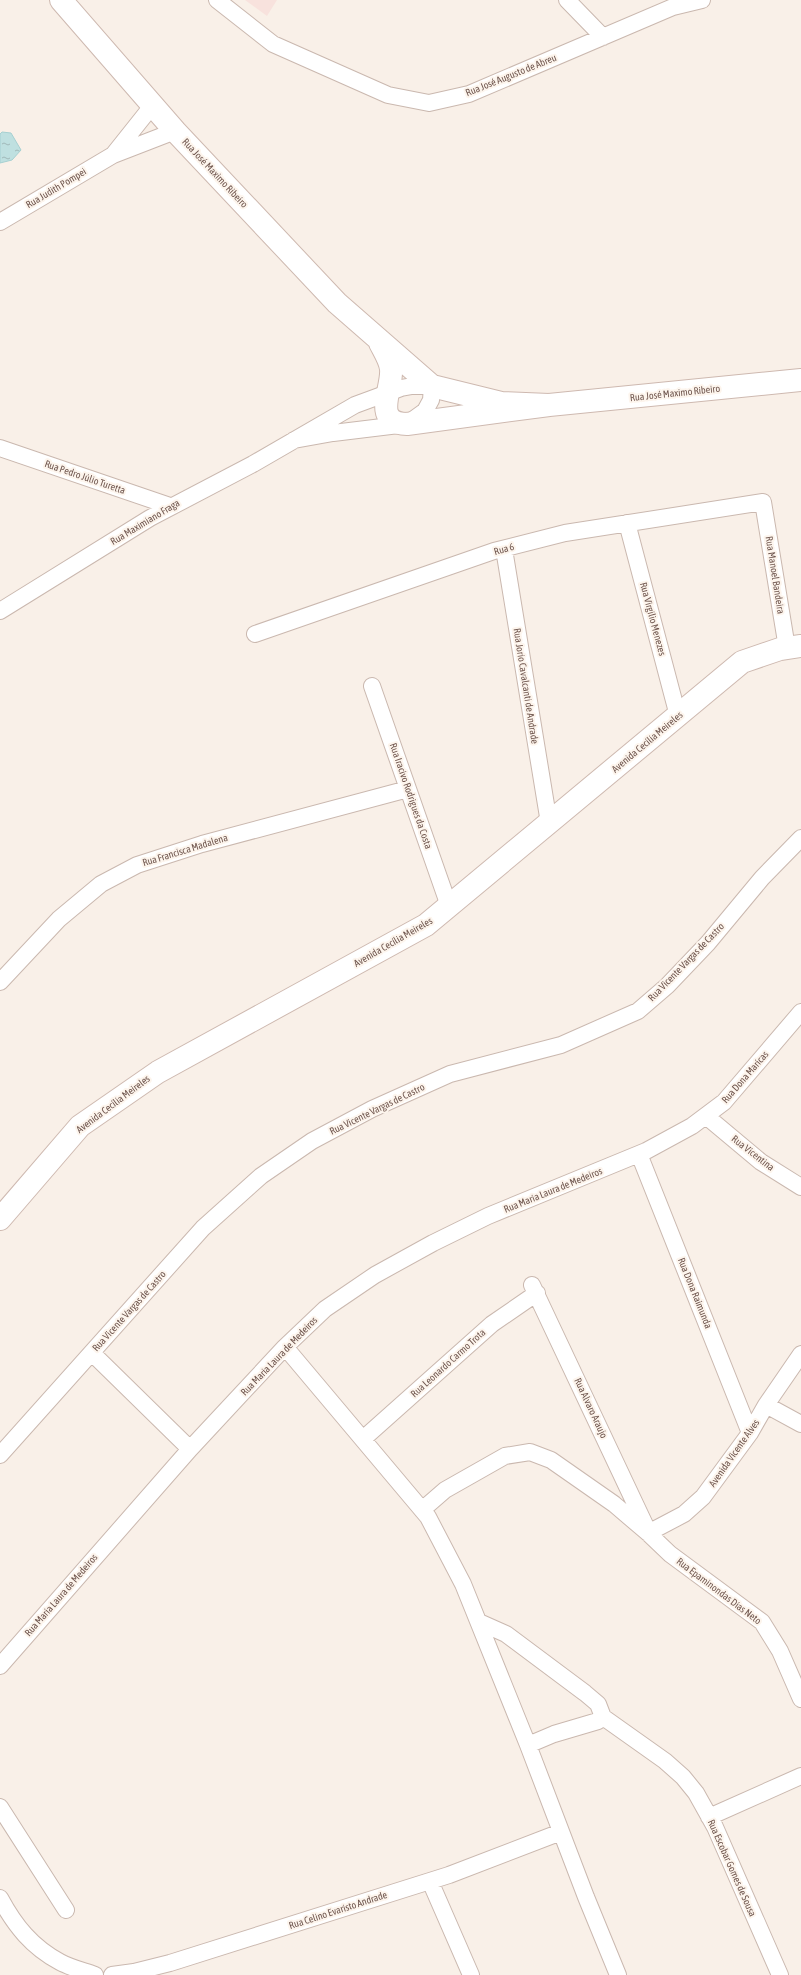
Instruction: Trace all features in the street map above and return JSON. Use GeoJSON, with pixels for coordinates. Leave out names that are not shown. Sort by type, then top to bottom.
{"type":"FeatureCollection","features":[{"type":"Feature","properties":{"kind":"street","name":"Rua José Maximo Ribeiro"},"geometry":{"type":"LineString","coordinates":[[61,0],[175,132],[338,303],[432,386],[502,403],[549,405]]}},
{"type":"Feature","properties":{"kind":"street","name":"Rua José Augusto de Abreu"},"geometry":{"type":"LineString","coordinates":[[217,0],[273,44],[388,95],[429,103],[469,94],[673,7],[702,0]]}},
{"type":"Feature","properties":{"kind":"street"},"geometry":{"type":"LineString","coordinates":[[566,0],[603,37]]}},
{"type":"Feature","properties":{"kind":"street","name":"Rua Judith Pompei"},"geometry":{"type":"LineString","coordinates":[[113,155],[152,106]]}},
{"type":"Feature","properties":{"kind":"street","name":"Rua Judith Pompei"},"geometry":{"type":"LineString","coordinates":[[0,222],[113,155],[175,132]]}},
{"type":"Feature","properties":{"kind":"street","name":"Rua José Maximo Ribeiro"},"geometry":{"type":"LineString","coordinates":[[377,339],[388,358],[391,368],[391,379],[387,392],[386,404],[391,418],[397,424],[407,424],[549,405],[801,380]]}},
{"type":"Feature","properties":{"kind":"street","name":"Rua Maximiano Fraga"},"geometry":{"type":"LineString","coordinates":[[4,605],[170,506],[253,464],[355,405],[387,392],[412,386],[432,386]]}},
{"type":"Feature","properties":{"kind":"street"},"geometry":{"type":"LineString","coordinates":[[407,424],[424,411],[431,400],[432,386]]}},
{"type":"Feature","properties":{"kind":"street","name":"Rua Maximiano Fraga"},"geometry":{"type":"LineString","coordinates":[[294,440],[333,433],[407,424]]}},
{"type":"Feature","properties":{"kind":"street","name":"Rua Pedro Júlio Turetta"},"geometry":{"type":"LineString","coordinates":[[0,448],[170,506]]}},
{"type":"Feature","properties":{"kind":"street","name":"Rua 6"},"geometry":{"type":"LineString","coordinates":[[255,634],[504,549],[565,533],[763,502]]}},
{"type":"Feature","properties":{"kind":"street","name":"Rua Manoel Bandeira"},"geometry":{"type":"LineString","coordinates":[[763,502],[794,647]]}},
{"type":"Feature","properties":{"kind":"street","name":"Rua Virgilio Menezes"},"geometry":{"type":"LineString","coordinates":[[628,523],[678,716]]}},
{"type":"Feature","properties":{"kind":"street","name":"Rua Jorio Cavalcanti de Andrade"},"geometry":{"type":"LineString","coordinates":[[504,549],[549,823]]}},
{"type":"Feature","properties":{"kind":"street","name":"Avenida Cecília Meireles"},"geometry":{"type":"LineString","coordinates":[[0,1219],[80,1126],[158,1072],[426,925],[742,662],[794,647]]}},
{"type":"Feature","properties":{"kind":"street","name":"Rua Iracivo Rodrigues da Costa"},"geometry":{"type":"LineString","coordinates":[[372,686],[449,906]]}},
{"type":"Feature","properties":{"kind":"street","name":"Rua Francisca Madalena"},"geometry":{"type":"LineString","coordinates":[[0,982],[59,919],[101,884],[137,865],[202,844],[408,788]]}},
{"type":"Feature","properties":{"kind":"street","name":"Rua Vicente Vargas de Castro"},"geometry":{"type":"LineString","coordinates":[[0,1455],[203,1228],[261,1176],[312,1141],[372,1109],[450,1074],[561,1045],[638,1011],[667,986],[708,943],[762,878],[801,838]]}},
{"type":"Feature","properties":{"kind":"street","name":"Rua Dona Maricas"},"geometry":{"type":"LineString","coordinates":[[639,1154],[692,1126],[724,1102],[801,1012]]}},
{"type":"Feature","properties":{"kind":"street","name":"Rua Vicentina"},"geometry":{"type":"LineString","coordinates":[[706,1116],[761,1162],[801,1187]]}},
{"type":"Feature","properties":{"kind":"street","name":"Rua Maria Laura de Medeiros"},"geometry":{"type":"LineString","coordinates":[[0,1666],[190,1449],[285,1347],[325,1309],[375,1275],[433,1243],[488,1216],[639,1154]]}},
{"type":"Feature","properties":{"kind":"street","name":"Rua Dona Raimunda"},"geometry":{"type":"LineString","coordinates":[[639,1154],[750,1433]]}},
{"type":"Feature","properties":{"kind":"street","name":"Rua Leonardo Carmo Trota"},"geometry":{"type":"LineString","coordinates":[[363,1439],[492,1324],[535,1289]]}},
{"type":"Feature","properties":{"kind":"street","name":"Rua Alvaro Araujo"},"geometry":{"type":"LineString","coordinates":[[535,1289],[648,1533]]}},
{"type":"Feature","properties":{"kind":"street"},"geometry":{"type":"LineString","coordinates":[[285,1347],[428,1517],[463,1584],[479,1622],[618,1975]]}},
{"type":"Feature","properties":{"kind":"street"},"geometry":{"type":"LineString","coordinates":[[92,1353],[190,1449]]}},
{"type":"Feature","properties":{"kind":"street","name":"Avenida Vicente Alves"},"geometry":{"type":"LineString","coordinates":[[648,1533],[684,1514],[703,1497],[750,1433],[766,1405],[801,1354]]}},
{"type":"Feature","properties":{"kind":"street"},"geometry":{"type":"LineString","coordinates":[[766,1405],[801,1424]]}},
{"type":"Feature","properties":{"kind":"street","name":"Rua Epaminondas Dias Neto"},"geometry":{"type":"LineString","coordinates":[[422,1510],[445,1490],[505,1456],[530,1452],[551,1460],[614,1504],[670,1554],[762,1622],[780,1651],[801,1699]]}},
{"type":"Feature","properties":{"kind":"street"},"geometry":{"type":"LineString","coordinates":[[479,1622],[506,1634],[598,1704],[603,1717],[598,1721],[554,1734],[528,1745]]}},
{"type":"Feature","properties":{"kind":"street","name":"Rua Escobar Gomes de Sousa"},"geometry":{"type":"LineString","coordinates":[[603,1717],[665,1761],[683,1777],[696,1793],[710,1817],[780,1975]]}},
{"type":"Feature","properties":{"kind":"street"},"geometry":{"type":"LineString","coordinates":[[710,1817],[801,1776]]}},
{"type":"Feature","properties":{"kind":"street"},"geometry":{"type":"LineString","coordinates":[[0,1807],[66,1910]]}},
{"type":"Feature","properties":{"kind":"street","name":"Rua Celino Evaristo Andrade"},"geometry":{"type":"LineString","coordinates":[[112,1975],[134,1972],[170,1963],[430,1881],[561,1832]]}},
{"type":"Feature","properties":{"kind":"street"},"geometry":{"type":"LineString","coordinates":[[430,1881],[471,1975]]}},
{"type":"Feature","properties":{"kind":"street"},"geometry":{"type":"LineString","coordinates":[[0,1898],[9,1914],[28,1940],[60,1962],[95,1975]]}},
{"type":"Feature","properties":{"kind":"shaded area"},"geometry":{"type":"Polygon","coordinates":[[[245,0],[277,0],[267,16],[245,0]]]}},
{"type":"Feature","properties":{"kind":"water"},"geometry":{"type":"Polygon","coordinates":[[[2,132],[11,133],[21,150],[12,160],[0,163],[0,134],[2,132]]]}}]}
